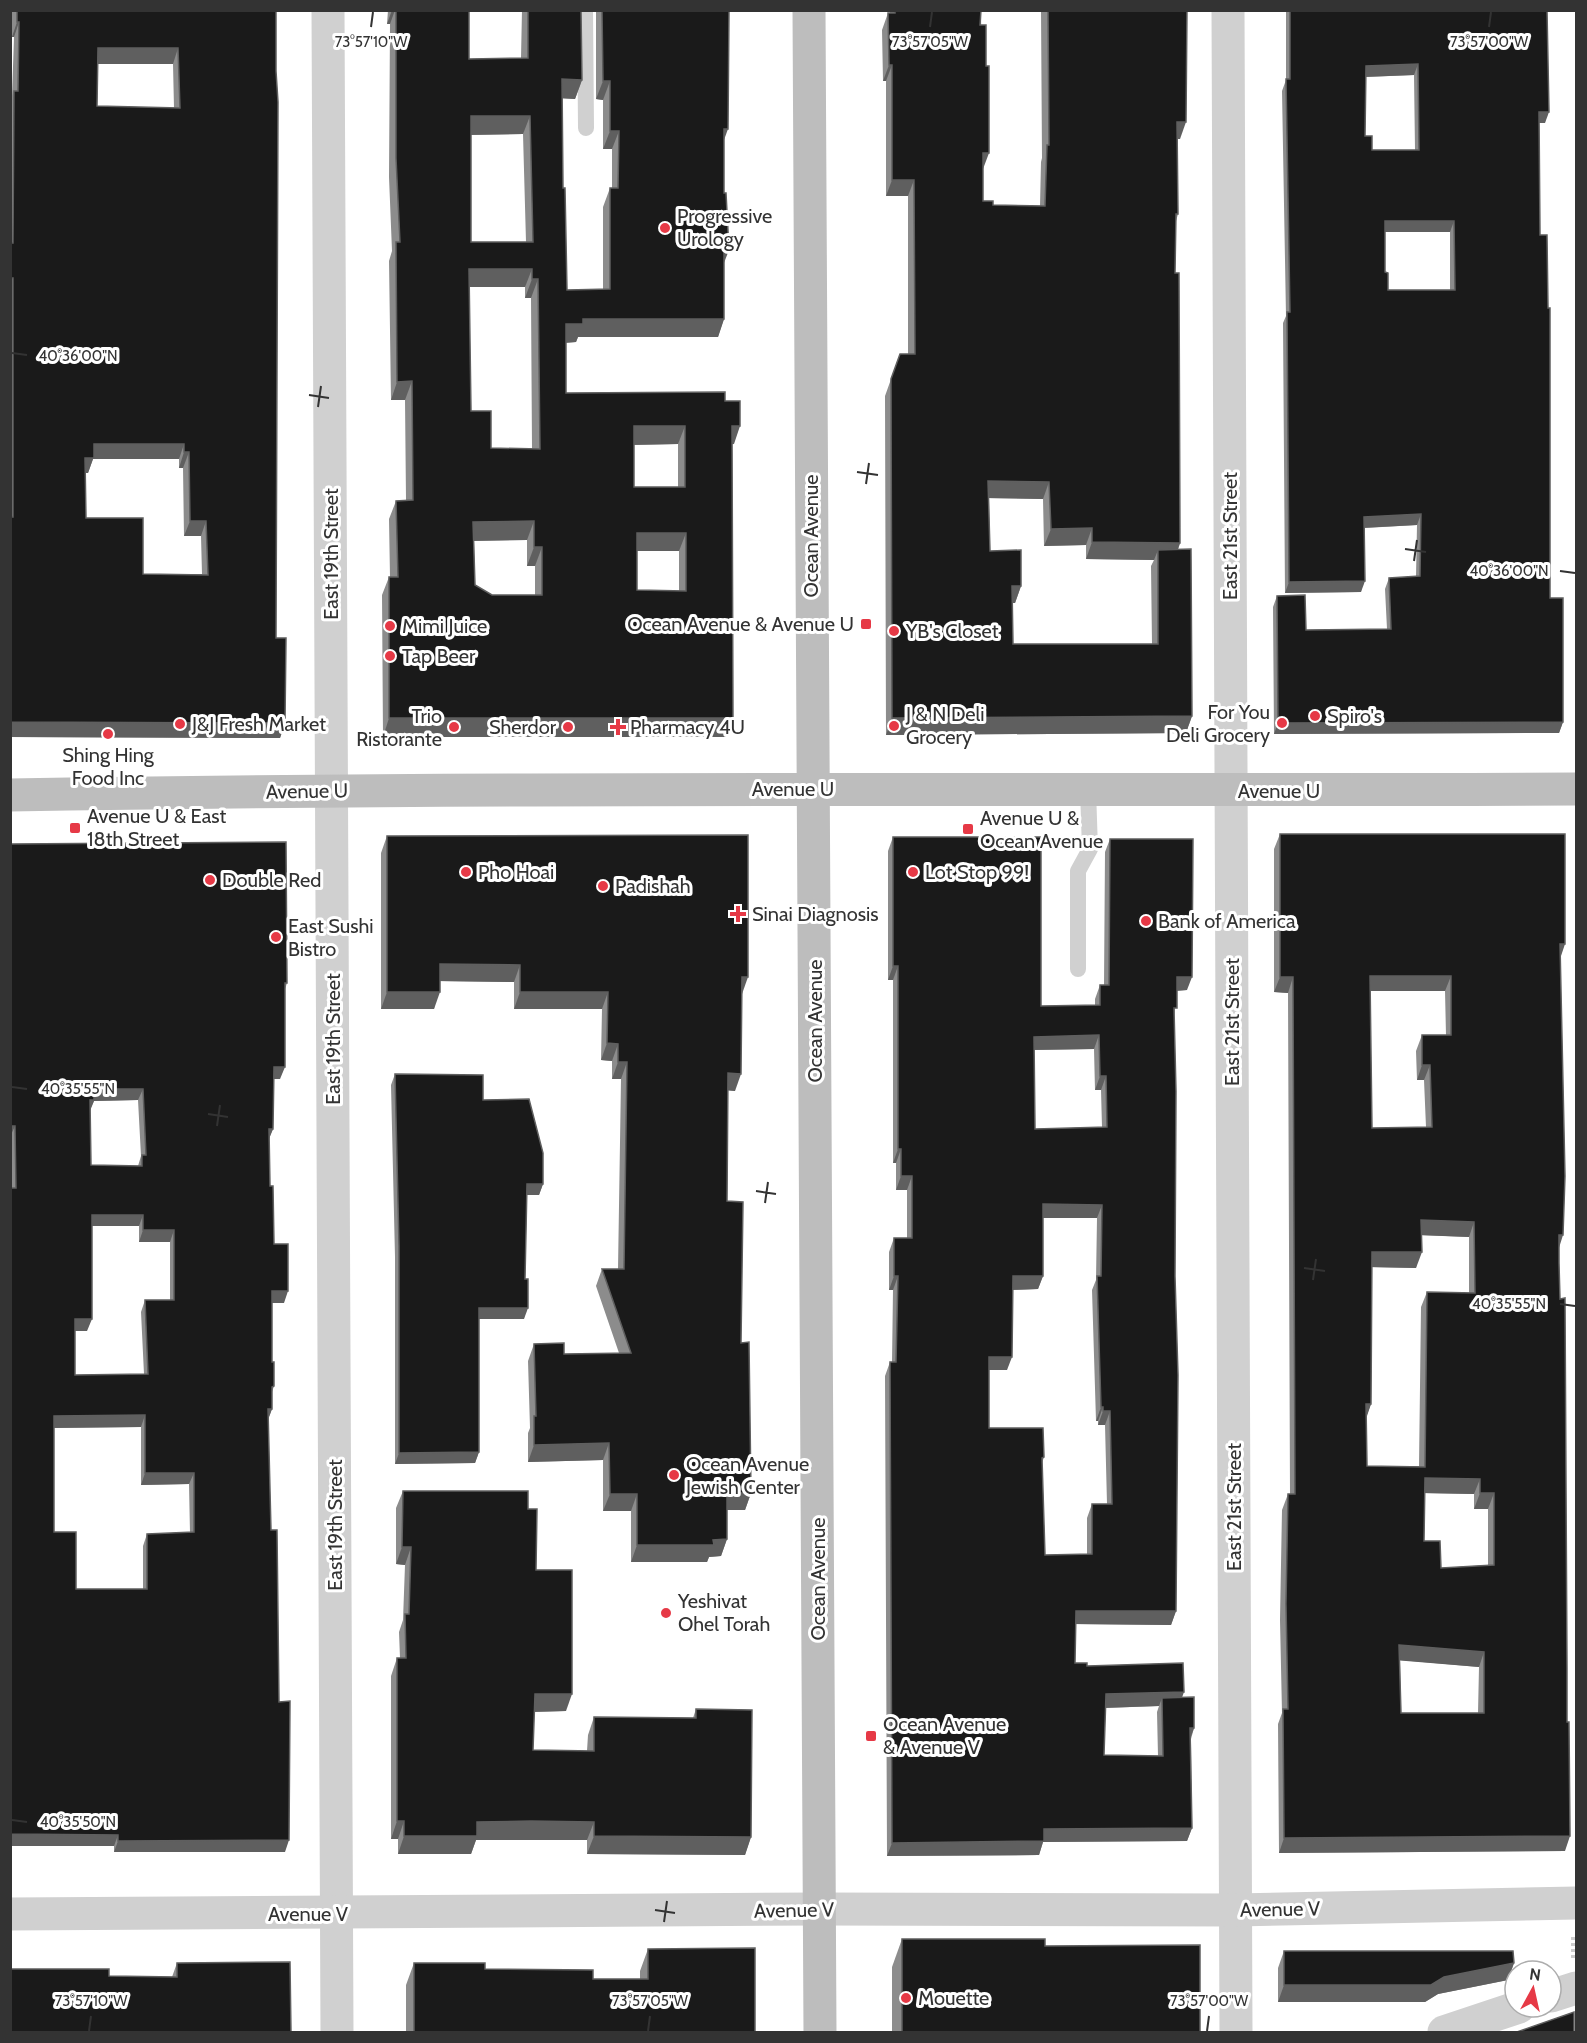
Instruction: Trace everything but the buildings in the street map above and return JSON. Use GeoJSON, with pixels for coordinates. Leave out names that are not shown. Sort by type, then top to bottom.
{"type":"FeatureCollection","features":[{"type":"Feature","properties":{"kind":"main road","name":"Ocean Avenue"},"geometry":{"type":"LineString","coordinates":[[809,10],[820,2032]]}},
{"type":"Feature","properties":{"kind":"main road","name":"Avenue U"},"geometry":{"type":"LineString","coordinates":[[10,795],[332,790],[1576,789]]}},
{"type":"Feature","properties":{"kind":"street","name":"East 19th Street"},"geometry":{"type":"LineString","coordinates":[[328,10],[337,2032]]}},
{"type":"Feature","properties":{"kind":"street","name":"East 21st Street"},"geometry":{"type":"LineString","coordinates":[[1228,10],[1236,2032]]}},
{"type":"Feature","properties":{"kind":"street","name":"Avenue V"},"geometry":{"type":"LineString","coordinates":[[10,1914],[337,1914],[819,1909],[1235,1910],[1575,1918]]}},
{"type":"Feature","properties":{"kind":"street"},"geometry":{"type":"LineString","coordinates":[[1444,2032],[1503,2013]]}},
{"type":"Feature","properties":{"kind":"lane"},"geometry":{"type":"LineString","coordinates":[[585,10],[586,128]]}},
{"type":"Feature","properties":{"kind":"lane"},"geometry":{"type":"LineString","coordinates":[[1078,969],[1078,871],[1090,849],[1088,790]]}},
{"type":"Feature","properties":{"kind":"path"},"geometry":{"type":"LineString","coordinates":[[1575,1918],[1575,1978]]}},
{"type":"Feature","properties":{"kind":"place","name":"Progressive Urology"},"geometry":{"type":"Point","coordinates":[665,228]}},
{"type":"Feature","properties":{"kind":"place","name":"Ocean Avenue & Avenue U"},"geometry":{"type":"Point","coordinates":[866,624]}},
{"type":"Feature","properties":{"kind":"place","name":"Mimi Juice"},"geometry":{"type":"Point","coordinates":[390,626]}},
{"type":"Feature","properties":{"kind":"place","name":"YB's Closet"},"geometry":{"type":"Point","coordinates":[894,631]}},
{"type":"Feature","properties":{"kind":"place","name":"Tap Beer"},"geometry":{"type":"Point","coordinates":[390,656]}},
{"type":"Feature","properties":{"kind":"place","name":"Spiro's"},"geometry":{"type":"Point","coordinates":[1315,716]}},
{"type":"Feature","properties":{"kind":"place","name":"For You Deli Grocery"},"geometry":{"type":"Point","coordinates":[1282,723]}},
{"type":"Feature","properties":{"kind":"place","name":"J&J Fresh Market"},"geometry":{"type":"Point","coordinates":[180,724]}},
{"type":"Feature","properties":{"kind":"place","name":"J & N Deli Grocery"},"geometry":{"type":"Point","coordinates":[894,726]}},
{"type":"Feature","properties":{"kind":"place","name":"Trio Ristorante"},"geometry":{"type":"Point","coordinates":[454,727]}},
{"type":"Feature","properties":{"kind":"place","name":"Sherdor"},"geometry":{"type":"Point","coordinates":[568,727]}},
{"type":"Feature","properties":{"kind":"place","name":"Pharmacy 4U"},"geometry":{"type":"Point","coordinates":[618,727]}},
{"type":"Feature","properties":{"kind":"place","name":"Shing Hing Food Inc"},"geometry":{"type":"Point","coordinates":[108,734]}},
{"type":"Feature","properties":{"kind":"place","name":"Avenue U & East 18th Street"},"geometry":{"type":"Point","coordinates":[75,828]}},
{"type":"Feature","properties":{"kind":"place","name":"Avenue U & Ocean Avenue"},"geometry":{"type":"Point","coordinates":[968,829]}},
{"type":"Feature","properties":{"kind":"place","name":"Pho Hoai"},"geometry":{"type":"Point","coordinates":[466,872]}},
{"type":"Feature","properties":{"kind":"place","name":"Lot Stop 99!"},"geometry":{"type":"Point","coordinates":[913,872]}},
{"type":"Feature","properties":{"kind":"place","name":"Double Red"},"geometry":{"type":"Point","coordinates":[210,880]}},
{"type":"Feature","properties":{"kind":"place","name":"Padishah"},"geometry":{"type":"Point","coordinates":[603,886]}},
{"type":"Feature","properties":{"kind":"place","name":"Sinai Diagnosis"},"geometry":{"type":"Point","coordinates":[738,914]}},
{"type":"Feature","properties":{"kind":"place","name":"Bank of America"},"geometry":{"type":"Point","coordinates":[1146,921]}},
{"type":"Feature","properties":{"kind":"place","name":"East Sushi Bistro"},"geometry":{"type":"Point","coordinates":[276,937]}},
{"type":"Feature","properties":{"kind":"place","name":"Ocean Avenue Jewish Center"},"geometry":{"type":"Point","coordinates":[674,1475]}},
{"type":"Feature","properties":{"kind":"place","name":"Yeshivat Ohel Torah"},"geometry":{"type":"Point","coordinates":[666,1613]}},
{"type":"Feature","properties":{"kind":"place","name":"Ocean Avenue & Avenue V"},"geometry":{"type":"Point","coordinates":[871,1736]}},
{"type":"Feature","properties":{"kind":"place","name":"Mouette"},"geometry":{"type":"Point","coordinates":[906,1998]}}]}
